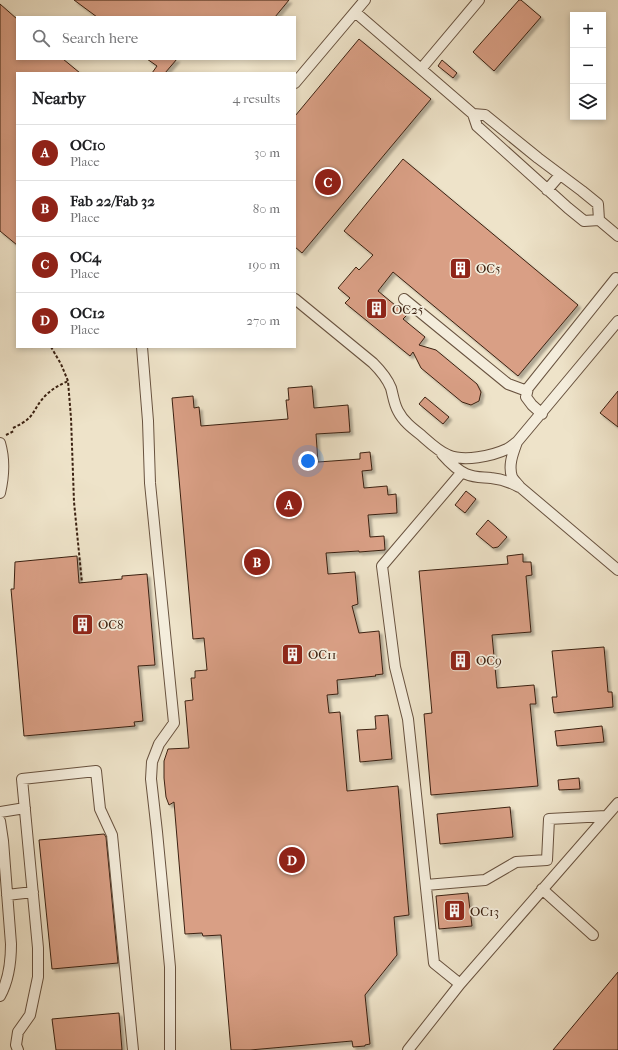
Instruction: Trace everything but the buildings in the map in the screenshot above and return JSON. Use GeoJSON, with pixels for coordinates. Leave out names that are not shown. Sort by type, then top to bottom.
{"type":"FeatureCollection","features":[{"type":"Feature","properties":{"kind":"street"},"geometry":{"type":"LineString","coordinates":[[296,82],[365,0]]}},
{"type":"Feature","properties":{"kind":"street"},"geometry":{"type":"LineString","coordinates":[[421,69],[479,0]]}},
{"type":"Feature","properties":{"kind":"street"},"geometry":{"type":"LineString","coordinates":[[355,12],[473,114],[477,126],[584,221],[599,220],[618,236]]}},
{"type":"Feature","properties":{"kind":"street"},"geometry":{"type":"LineString","coordinates":[[473,114],[485,115],[598,204],[599,220]]}},
{"type":"Feature","properties":{"kind":"street"},"geometry":{"type":"LineString","coordinates":[[548,190],[560,175]]}},
{"type":"Feature","properties":{"kind":"street"},"geometry":{"type":"LineString","coordinates":[[542,414],[526,397],[528,388],[616,278]]}},
{"type":"Feature","properties":{"kind":"street"},"geometry":{"type":"LineString","coordinates":[[404,299],[508,384],[527,391]]}},
{"type":"Feature","properties":{"kind":"street"},"geometry":{"type":"LineString","coordinates":[[296,300],[373,363],[386,379],[397,410],[402,418],[447,455],[457,458],[490,455],[507,449],[518,442]]}},
{"type":"Feature","properties":{"kind":"street"},"geometry":{"type":"LineString","coordinates":[[618,321],[518,442],[512,455],[511,467],[513,478],[520,487],[618,570]]}},
{"type":"Feature","properties":{"kind":"street"},"geometry":{"type":"LineString","coordinates":[[142,348],[148,421],[150,483],[174,723],[158,744],[152,762],[151,779],[170,967],[170,1050]]}},
{"type":"Feature","properties":{"kind":"street"},"geometry":{"type":"LineString","coordinates":[[0,443],[4,468],[0,493]]}},
{"type":"Feature","properties":{"kind":"street"},"geometry":{"type":"LineString","coordinates":[[438,449],[458,470],[466,474],[506,481],[520,487]]}},
{"type":"Feature","properties":{"kind":"street"},"geometry":{"type":"LineString","coordinates":[[460,984],[434,963],[408,718],[395,667],[382,566],[462,472]]}},
{"type":"Feature","properties":{"kind":"street"},"geometry":{"type":"LineString","coordinates":[[18,1050],[16,1045],[18,1032],[30,1015],[38,978],[38,948],[22,779],[96,771],[100,809],[112,835],[133,1050]]}},
{"type":"Feature","properties":{"kind":"street"},"geometry":{"type":"LineString","coordinates":[[408,1050],[460,984],[618,803]]}},
{"type":"Feature","properties":{"kind":"street"},"geometry":{"type":"LineString","coordinates":[[0,812],[25,808]]}},
{"type":"Feature","properties":{"kind":"street"},"geometry":{"type":"LineString","coordinates":[[426,885],[485,880],[516,862],[548,860],[549,819],[606,816]]}},
{"type":"Feature","properties":{"kind":"street"},"geometry":{"type":"LineString","coordinates":[[0,821],[3,841],[11,944],[11,961],[7,980],[0,996]]}},
{"type":"Feature","properties":{"kind":"street"},"geometry":{"type":"LineString","coordinates":[[542,889],[594,935]]}},
{"type":"Feature","properties":{"kind":"street"},"geometry":{"type":"LineString","coordinates":[[7,894],[33,892]]}},
{"type":"Feature","properties":{"kind":"path"},"geometry":{"type":"LineString","coordinates":[[52,348],[61,364],[68,381],[71,411],[74,502],[82,583]]}},
{"type":"Feature","properties":{"kind":"path"},"geometry":{"type":"LineString","coordinates":[[0,437],[14,430],[29,419],[40,402],[51,391],[68,381]]}},
{"type":"Feature","properties":{"kind":"place","name":"OC4"},"geometry":{"type":"Point","coordinates":[328,182]}},
{"type":"Feature","properties":{"kind":"place","name":"OC5"},"geometry":{"type":"Point","coordinates":[461,268]}},
{"type":"Feature","properties":{"kind":"place","name":"OC25"},"geometry":{"type":"Point","coordinates":[376,309]}},
{"type":"Feature","properties":{"kind":"place","name":"OC10"},"geometry":{"type":"Point","coordinates":[289,504]}},
{"type":"Feature","properties":{"kind":"place","name":"Fab 22/Fab 32"},"geometry":{"type":"Point","coordinates":[257,562]}},
{"type":"Feature","properties":{"kind":"place","name":"OC8"},"geometry":{"type":"Point","coordinates":[83,624]}},
{"type":"Feature","properties":{"kind":"place","name":"OC11"},"geometry":{"type":"Point","coordinates":[293,654]}},
{"type":"Feature","properties":{"kind":"place","name":"OC9"},"geometry":{"type":"Point","coordinates":[461,660]}},
{"type":"Feature","properties":{"kind":"place","name":"OC12"},"geometry":{"type":"Point","coordinates":[292,860]}},
{"type":"Feature","properties":{"kind":"place","name":"OC13"},"geometry":{"type":"Point","coordinates":[454,911]}}]}
